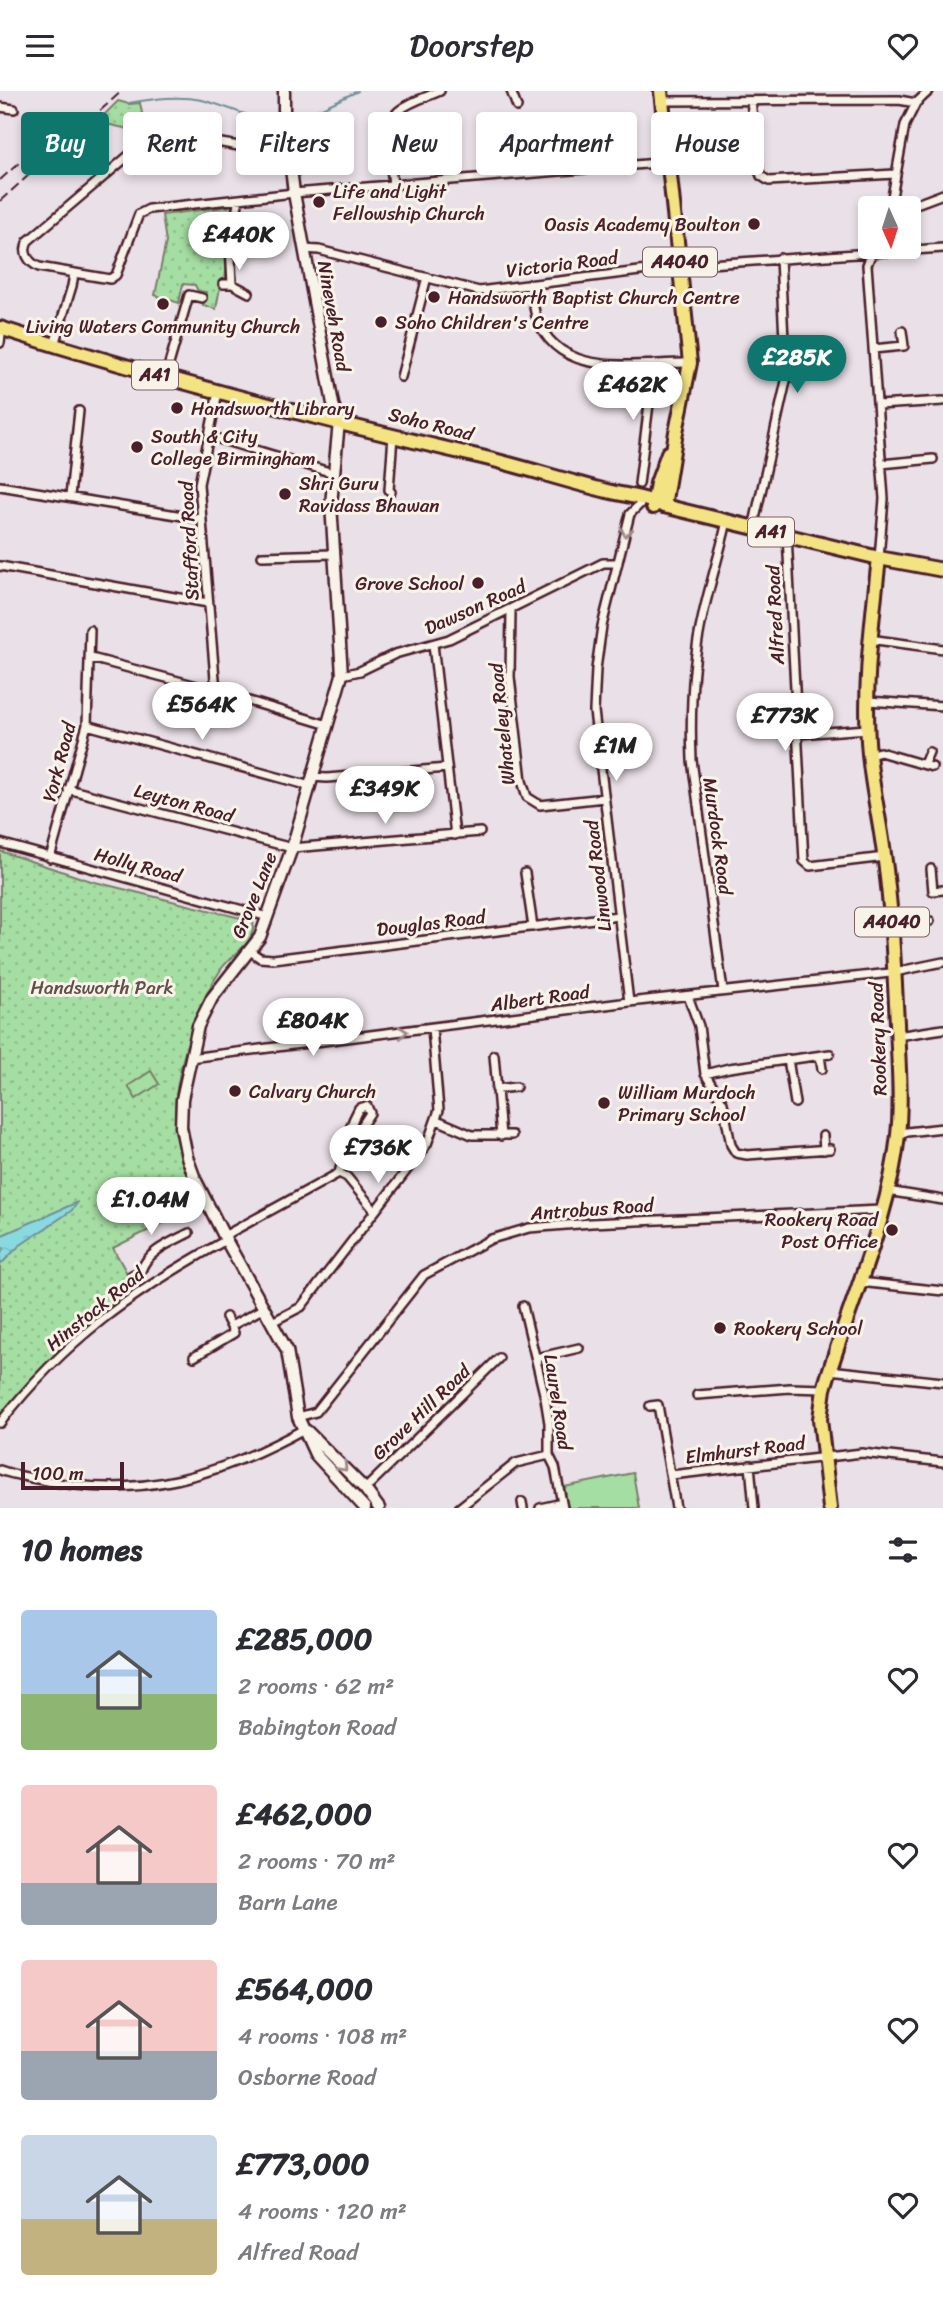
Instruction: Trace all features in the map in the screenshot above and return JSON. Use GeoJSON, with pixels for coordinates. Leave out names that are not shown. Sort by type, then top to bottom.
{"type":"FeatureCollection","features":[{"type":"Feature","properties":{"kind":"main road","name":"A4040"},"geometry":{"type":"LineString","coordinates":[[653,504],[676,432],[690,363],[671,175]]}},
{"type":"Feature","properties":{"kind":"main road","name":"Soho Road"},"geometry":{"type":"LineString","coordinates":[[1,328],[218,392],[653,504],[879,558]]}},
{"type":"Feature","properties":{"kind":"main road","name":"A41"},"geometry":{"type":"LineString","coordinates":[[879,558],[943,570]]}},
{"type":"Feature","properties":{"kind":"main road","name":"Rookery Road"},"geometry":{"type":"LineString","coordinates":[[830,1508],[820,1419],[824,1389],[887,1191],[898,1133],[892,925],[885,857],[869,755],[868,729],[869,639],[879,558]]}},
{"type":"Feature","properties":{"kind":"street","name":"Nineveh Road"},"geometry":{"type":"LineString","coordinates":[[284,91],[284,112]]}},
{"type":"Feature","properties":{"kind":"street"},"geometry":{"type":"LineString","coordinates":[[393,184],[388,128],[392,117],[402,108],[440,91]]}},
{"type":"Feature","properties":{"kind":"street"},"geometry":{"type":"LineString","coordinates":[[511,91],[517,107]]}},
{"type":"Feature","properties":{"kind":"street"},"geometry":{"type":"LineString","coordinates":[[893,196],[905,125],[916,103],[929,91]]}},
{"type":"Feature","properties":{"kind":"street"},"geometry":{"type":"LineString","coordinates":[[662,96],[751,101],[899,100],[916,103]]}},
{"type":"Feature","properties":{"kind":"street"},"geometry":{"type":"LineString","coordinates":[[751,101],[759,171],[764,179],[769,181],[895,174]]}},
{"type":"Feature","properties":{"kind":"street"},"geometry":{"type":"LineString","coordinates":[[0,107],[14,109]]}},
{"type":"Feature","properties":{"kind":"street"},"geometry":{"type":"LineString","coordinates":[[236,147],[188,139],[148,139],[28,241],[26,255],[33,264],[107,279],[114,277],[142,211],[295,193],[651,164]]}},
{"type":"Feature","properties":{"kind":"street","name":"Nineveh Road"},"geometry":{"type":"LineString","coordinates":[[292,175],[333,404],[339,422]]}},
{"type":"Feature","properties":{"kind":"street"},"geometry":{"type":"LineString","coordinates":[[921,202],[943,194]]}},
{"type":"Feature","properties":{"kind":"street"},"geometry":{"type":"LineString","coordinates":[[239,199],[230,244],[227,284],[249,293]]}},
{"type":"Feature","properties":{"kind":"street","name":"Victoria Road"},"geometry":{"type":"LineString","coordinates":[[921,249],[943,248]]}},
{"type":"Feature","properties":{"kind":"street","name":"Victoria Road"},"geometry":{"type":"LineString","coordinates":[[304,249],[319,250],[479,291],[680,266],[858,251]]}},
{"type":"Feature","properties":{"kind":"street"},"geometry":{"type":"LineString","coordinates":[[753,528],[786,381],[780,258]]}},
{"type":"Feature","properties":{"kind":"street"},"geometry":{"type":"LineString","coordinates":[[869,259],[867,265],[884,499],[879,558]]}},
{"type":"Feature","properties":{"kind":"street"},"geometry":{"type":"LineString","coordinates":[[54,345],[74,274]]}},
{"type":"Feature","properties":{"kind":"street"},"geometry":{"type":"LineString","coordinates":[[401,377],[427,277]]}},
{"type":"Feature","properties":{"kind":"street"},"geometry":{"type":"LineString","coordinates":[[530,284],[536,316],[542,328],[567,353],[588,363],[604,365],[690,363]]}},
{"type":"Feature","properties":{"kind":"street"},"geometry":{"type":"LineString","coordinates":[[165,378],[189,295],[202,298]]}},
{"type":"Feature","properties":{"kind":"street"},"geometry":{"type":"LineString","coordinates":[[0,343],[1,328]]}},
{"type":"Feature","properties":{"kind":"street"},"geometry":{"type":"LineString","coordinates":[[873,349],[908,346],[902,331]]}},
{"type":"Feature","properties":{"kind":"street"},"geometry":{"type":"LineString","coordinates":[[639,484],[654,364]]}},
{"type":"Feature","properties":{"kind":"street","name":"Stafford Road"},"geometry":{"type":"LineString","coordinates":[[216,691],[199,484],[218,392]]}},
{"type":"Feature","properties":{"kind":"street"},"geometry":{"type":"LineString","coordinates":[[878,405],[943,401]]}},
{"type":"Feature","properties":{"kind":"street"},"geometry":{"type":"LineString","coordinates":[[70,496],[79,411]]}},
{"type":"Feature","properties":{"kind":"street","name":"Grove Lane"},"geometry":{"type":"LineString","coordinates":[[339,422],[331,504],[342,675],[292,848],[268,917],[260,937],[204,1011],[190,1058],[181,1108],[184,1143],[195,1179],[287,1350],[298,1417],[315,1454],[365,1508]]}},
{"type":"Feature","properties":{"kind":"street"},"geometry":{"type":"LineString","coordinates":[[391,492],[389,489],[393,435]]}},
{"type":"Feature","properties":{"kind":"street"},"geometry":{"type":"LineString","coordinates":[[209,436],[333,473]]}},
{"type":"Feature","properties":{"kind":"street"},"geometry":{"type":"LineString","coordinates":[[881,464],[933,459]]}},
{"type":"Feature","properties":{"kind":"street"},"geometry":{"type":"LineString","coordinates":[[0,486],[201,519]]}},
{"type":"Feature","properties":{"kind":"street","name":"Linwood Road"},"geometry":{"type":"LineString","coordinates":[[628,1002],[594,711],[596,669],[602,626],[630,515],[653,504]]}},
{"type":"Feature","properties":{"kind":"street","name":"Murdock Road"},"geometry":{"type":"LineString","coordinates":[[723,991],[692,760],[691,722],[702,617],[727,521]]}},
{"type":"Feature","properties":{"kind":"street","name":"Alfred Road"},"geometry":{"type":"LineString","coordinates":[[787,535],[806,864],[810,866],[885,857]]}},
{"type":"Feature","properties":{"kind":"street"},"geometry":{"type":"LineString","coordinates":[[262,557],[333,554]]}},
{"type":"Feature","properties":{"kind":"street","name":"Dawson Road"},"geometry":{"type":"LineString","coordinates":[[342,675],[449,639],[603,563],[618,563]]}},
{"type":"Feature","properties":{"kind":"street"},"geometry":{"type":"LineString","coordinates":[[0,566],[208,603]]}},
{"type":"Feature","properties":{"kind":"street","name":"Whateley Road"},"geometry":{"type":"LineString","coordinates":[[511,610],[510,677],[522,781],[527,797],[540,805],[604,798]]}},
{"type":"Feature","properties":{"kind":"street","name":"York Road"},"geometry":{"type":"LineString","coordinates":[[50,857],[87,725],[90,631]]}},
{"type":"Feature","properties":{"kind":"street"},"geometry":{"type":"LineString","coordinates":[[869,639],[943,649]]}},
{"type":"Feature","properties":{"kind":"street"},"geometry":{"type":"LineString","coordinates":[[433,645],[455,835]]}},
{"type":"Feature","properties":{"kind":"street"},"geometry":{"type":"LineString","coordinates":[[91,658],[216,691],[328,725]]}},
{"type":"Feature","properties":{"kind":"street"},"geometry":{"type":"LineString","coordinates":[[869,701],[943,706]]}},
{"type":"Feature","properties":{"kind":"street"},"geometry":{"type":"LineString","coordinates":[[87,725],[311,781],[447,768]]}},
{"type":"Feature","properties":{"kind":"street"},"geometry":{"type":"LineString","coordinates":[[798,734],[868,729]]}},
{"type":"Feature","properties":{"kind":"street"},"geometry":{"type":"LineString","coordinates":[[869,755],[880,752],[928,765],[929,752]]}},
{"type":"Feature","properties":{"kind":"street","name":"Leyton Road"},"geometry":{"type":"LineString","coordinates":[[68,789],[292,848],[480,832]]}},
{"type":"Feature","properties":{"kind":"street","name":"Holly Road"},"geometry":{"type":"LineString","coordinates":[[0,843],[268,917]]}},
{"type":"Feature","properties":{"kind":"street"},"geometry":{"type":"LineString","coordinates":[[931,869],[933,891],[943,890]]}},
{"type":"Feature","properties":{"kind":"street"},"geometry":{"type":"LineString","coordinates":[[525,873],[533,927]]}},
{"type":"Feature","properties":{"kind":"street","name":"Douglas Road"},"geometry":{"type":"LineString","coordinates":[[250,951],[260,958],[273,959],[618,916]]}},
{"type":"Feature","properties":{"kind":"street"},"geometry":{"type":"LineString","coordinates":[[892,925],[930,921]]}},
{"type":"Feature","properties":{"kind":"street","name":"Albert Road"},"geometry":{"type":"LineString","coordinates":[[190,1058],[628,1002],[894,973],[943,962]]}},
{"type":"Feature","properties":{"kind":"street"},"geometry":{"type":"LineString","coordinates":[[688,996],[699,1026],[705,1074],[723,1103],[731,1145],[736,1153],[747,1155],[827,1149],[823,1136]]}},
{"type":"Feature","properties":{"kind":"street"},"geometry":{"type":"LineString","coordinates":[[272,1322],[301,1307],[427,1144],[437,1120],[439,1095],[432,1028]]}},
{"type":"Feature","properties":{"kind":"street"},"geometry":{"type":"LineString","coordinates":[[897,1036],[943,1029]]}},
{"type":"Feature","properties":{"kind":"street"},"geometry":{"type":"LineString","coordinates":[[705,1074],[830,1054]]}},
{"type":"Feature","properties":{"kind":"street"},"geometry":{"type":"LineString","coordinates":[[494,1055],[501,1136]]}},
{"type":"Feature","properties":{"kind":"street"},"geometry":{"type":"LineString","coordinates":[[820,1056],[822,1069]]}},
{"type":"Feature","properties":{"kind":"street"},"geometry":{"type":"LineString","coordinates":[[788,1059],[795,1103]]}},
{"type":"Feature","properties":{"kind":"street"},"geometry":{"type":"LineString","coordinates":[[496,1089],[516,1087]]}},
{"type":"Feature","properties":{"kind":"street"},"geometry":{"type":"LineString","coordinates":[[342,1156],[370,1113],[367,1106],[359,1108],[355,1115],[342,1156],[339,1173],[347,1177],[375,1211]]}},
{"type":"Feature","properties":{"kind":"street"},"geometry":{"type":"LineString","coordinates":[[437,1120],[472,1135],[512,1135]]}},
{"type":"Feature","properties":{"kind":"street"},"geometry":{"type":"LineString","coordinates":[[898,1133],[943,1128]]}},
{"type":"Feature","properties":{"kind":"street","name":"Hinstock Road"},"geometry":{"type":"LineString","coordinates":[[0,1423],[70,1346],[149,1284],[339,1173]]}},
{"type":"Feature","properties":{"kind":"street"},"geometry":{"type":"LineString","coordinates":[[887,1191],[943,1201]]}},
{"type":"Feature","properties":{"kind":"street","name":"Antrobus Road"},"geometry":{"type":"LineString","coordinates":[[298,1417],[317,1412],[424,1275],[491,1239],[529,1228],[591,1223],[881,1210]]}},
{"type":"Feature","properties":{"kind":"street"},"geometry":{"type":"LineString","coordinates":[[149,1284],[141,1271],[143,1264],[156,1250],[189,1233]]}},
{"type":"Feature","properties":{"kind":"street"},"geometry":{"type":"LineString","coordinates":[[132,1275],[141,1271]]}},
{"type":"Feature","properties":{"kind":"street"},"geometry":{"type":"LineString","coordinates":[[859,1282],[943,1291]]}},
{"type":"Feature","properties":{"kind":"street","name":"Laurel Road"},"geometry":{"type":"LineString","coordinates":[[523,1306],[549,1423],[549,1455],[555,1467],[563,1506],[540,1508]]}},
{"type":"Feature","properties":{"kind":"street"},"geometry":{"type":"LineString","coordinates":[[231,1326],[264,1308]]}},
{"type":"Feature","properties":{"kind":"street"},"geometry":{"type":"LineString","coordinates":[[194,1357],[234,1333],[226,1317]]}},
{"type":"Feature","properties":{"kind":"street"},"geometry":{"type":"LineString","coordinates":[[536,1358],[575,1349],[575,1361]]}},
{"type":"Feature","properties":{"kind":"street","name":"Grove Hill Road"},"geometry":{"type":"LineString","coordinates":[[365,1489],[499,1358]]}},
{"type":"Feature","properties":{"kind":"street"},"geometry":{"type":"LineString","coordinates":[[829,1370],[943,1382]]}},
{"type":"Feature","properties":{"kind":"street"},"geometry":{"type":"LineString","coordinates":[[697,1395],[790,1388],[824,1389]]}},
{"type":"Feature","properties":{"kind":"street"},"geometry":{"type":"LineString","coordinates":[[650,1406],[658,1405],[676,1508]]}},
{"type":"Feature","properties":{"kind":"street"},"geometry":{"type":"LineString","coordinates":[[0,1470],[66,1485],[141,1486],[219,1470],[304,1429]]}},
{"type":"Feature","properties":{"kind":"street","name":"Grove Lane"},"geometry":{"type":"LineString","coordinates":[[304,1429],[365,1489],[379,1508]]}},
{"type":"Feature","properties":{"kind":"street","name":"Elmhurst Road"},"geometry":{"type":"LineString","coordinates":[[671,1475],[862,1453],[943,1462]]}},
{"type":"Feature","properties":{"kind":"street"},"geometry":{"type":"LineString","coordinates":[[459,1508],[470,1505],[500,1474],[516,1464],[549,1455]]}},
{"type":"Feature","properties":{"kind":"street"},"geometry":{"type":"LineString","coordinates":[[750,1465],[754,1508]]}},
{"type":"Feature","properties":{"kind":"green space"},"geometry":{"type":"Polygon","coordinates":[[[118,101],[140,103],[142,112],[123,112],[123,128],[109,125],[107,112],[118,101]]]}},
{"type":"Feature","properties":{"kind":"green space"},"geometry":{"type":"Polygon","coordinates":[[[233,206],[225,281],[221,282],[216,309],[203,305],[206,292],[198,291],[195,285],[183,284],[179,303],[155,295],[166,242],[162,215],[233,206]]]}},
{"type":"Feature","properties":{"kind":"green space","name":"Handsworth Park"},"geometry":{"type":"Polygon","coordinates":[[[0,851],[91,881],[253,921],[253,929],[248,942],[222,968],[204,1001],[189,1039],[179,1080],[175,1116],[177,1139],[201,1204],[113,1248],[134,1286],[66,1342],[0,1416],[0,851]]]}},
{"type":"Feature","properties":{"kind":"green space"},"geometry":{"type":"Polygon","coordinates":[[[151,1071],[159,1084],[136,1099],[128,1086],[151,1071]]]}},
{"type":"Feature","properties":{"kind":"green space"},"geometry":{"type":"Polygon","coordinates":[[[633,1473],[639,1508],[568,1508],[564,1487],[633,1473]]]}},
{"type":"Feature","properties":{"kind":"water"},"geometry":{"type":"Polygon","coordinates":[[[78,1202],[71,1211],[19,1246],[0,1265],[3,1248],[0,1246],[0,1236],[78,1202]]]}},
{"type":"Feature","properties":{"kind":"waterway"},"geometry":{"type":"LineString","coordinates":[[313,112],[358,91]]}},
{"type":"Feature","properties":{"kind":"waterway"},"geometry":{"type":"LineString","coordinates":[[129,103],[184,98],[239,112]]}},
{"type":"Feature","properties":{"kind":"railway"},"geometry":{"type":"LineString","coordinates":[[0,201],[122,91]]}},
{"type":"Feature","properties":{"kind":"railway"},"geometry":{"type":"LineString","coordinates":[[0,180],[21,161]]}},
{"type":"Feature","properties":{"kind":"place","name":"Life and Light Fellowship Church"},"geometry":{"type":"Point","coordinates":[319,202]}},
{"type":"Feature","properties":{"kind":"place","name":"Oasis Academy Boulton"},"geometry":{"type":"Point","coordinates":[754,224]}},
{"type":"Feature","properties":{"kind":"place","name":"Handsworth Baptist Church Centre"},"geometry":{"type":"Point","coordinates":[434,297]}},
{"type":"Feature","properties":{"kind":"place","name":"Living Waters Community Church"},"geometry":{"type":"Point","coordinates":[163,304]}},
{"type":"Feature","properties":{"kind":"place","name":"Soho Children's Centre"},"geometry":{"type":"Point","coordinates":[381,322]}},
{"type":"Feature","properties":{"kind":"place","name":"Handsworth Library"},"geometry":{"type":"Point","coordinates":[177,408]}},
{"type":"Feature","properties":{"kind":"place","name":"South & City College Birmingham"},"geometry":{"type":"Point","coordinates":[137,447]}},
{"type":"Feature","properties":{"kind":"place","name":"Shri Guru Ravidass Bhawan"},"geometry":{"type":"Point","coordinates":[285,494]}},
{"type":"Feature","properties":{"kind":"place","name":"Grove School"},"geometry":{"type":"Point","coordinates":[478,583]}},
{"type":"Feature","properties":{"kind":"place","name":"Calvary Church"},"geometry":{"type":"Point","coordinates":[235,1091]}},
{"type":"Feature","properties":{"kind":"place","name":"William Murdoch Primary School"},"geometry":{"type":"Point","coordinates":[604,1103]}},
{"type":"Feature","properties":{"kind":"place","name":"Rookery Road Post Office"},"geometry":{"type":"Point","coordinates":[892,1230]}},
{"type":"Feature","properties":{"kind":"place","name":"Rookery School"},"geometry":{"type":"Point","coordinates":[720,1328]}}]}
